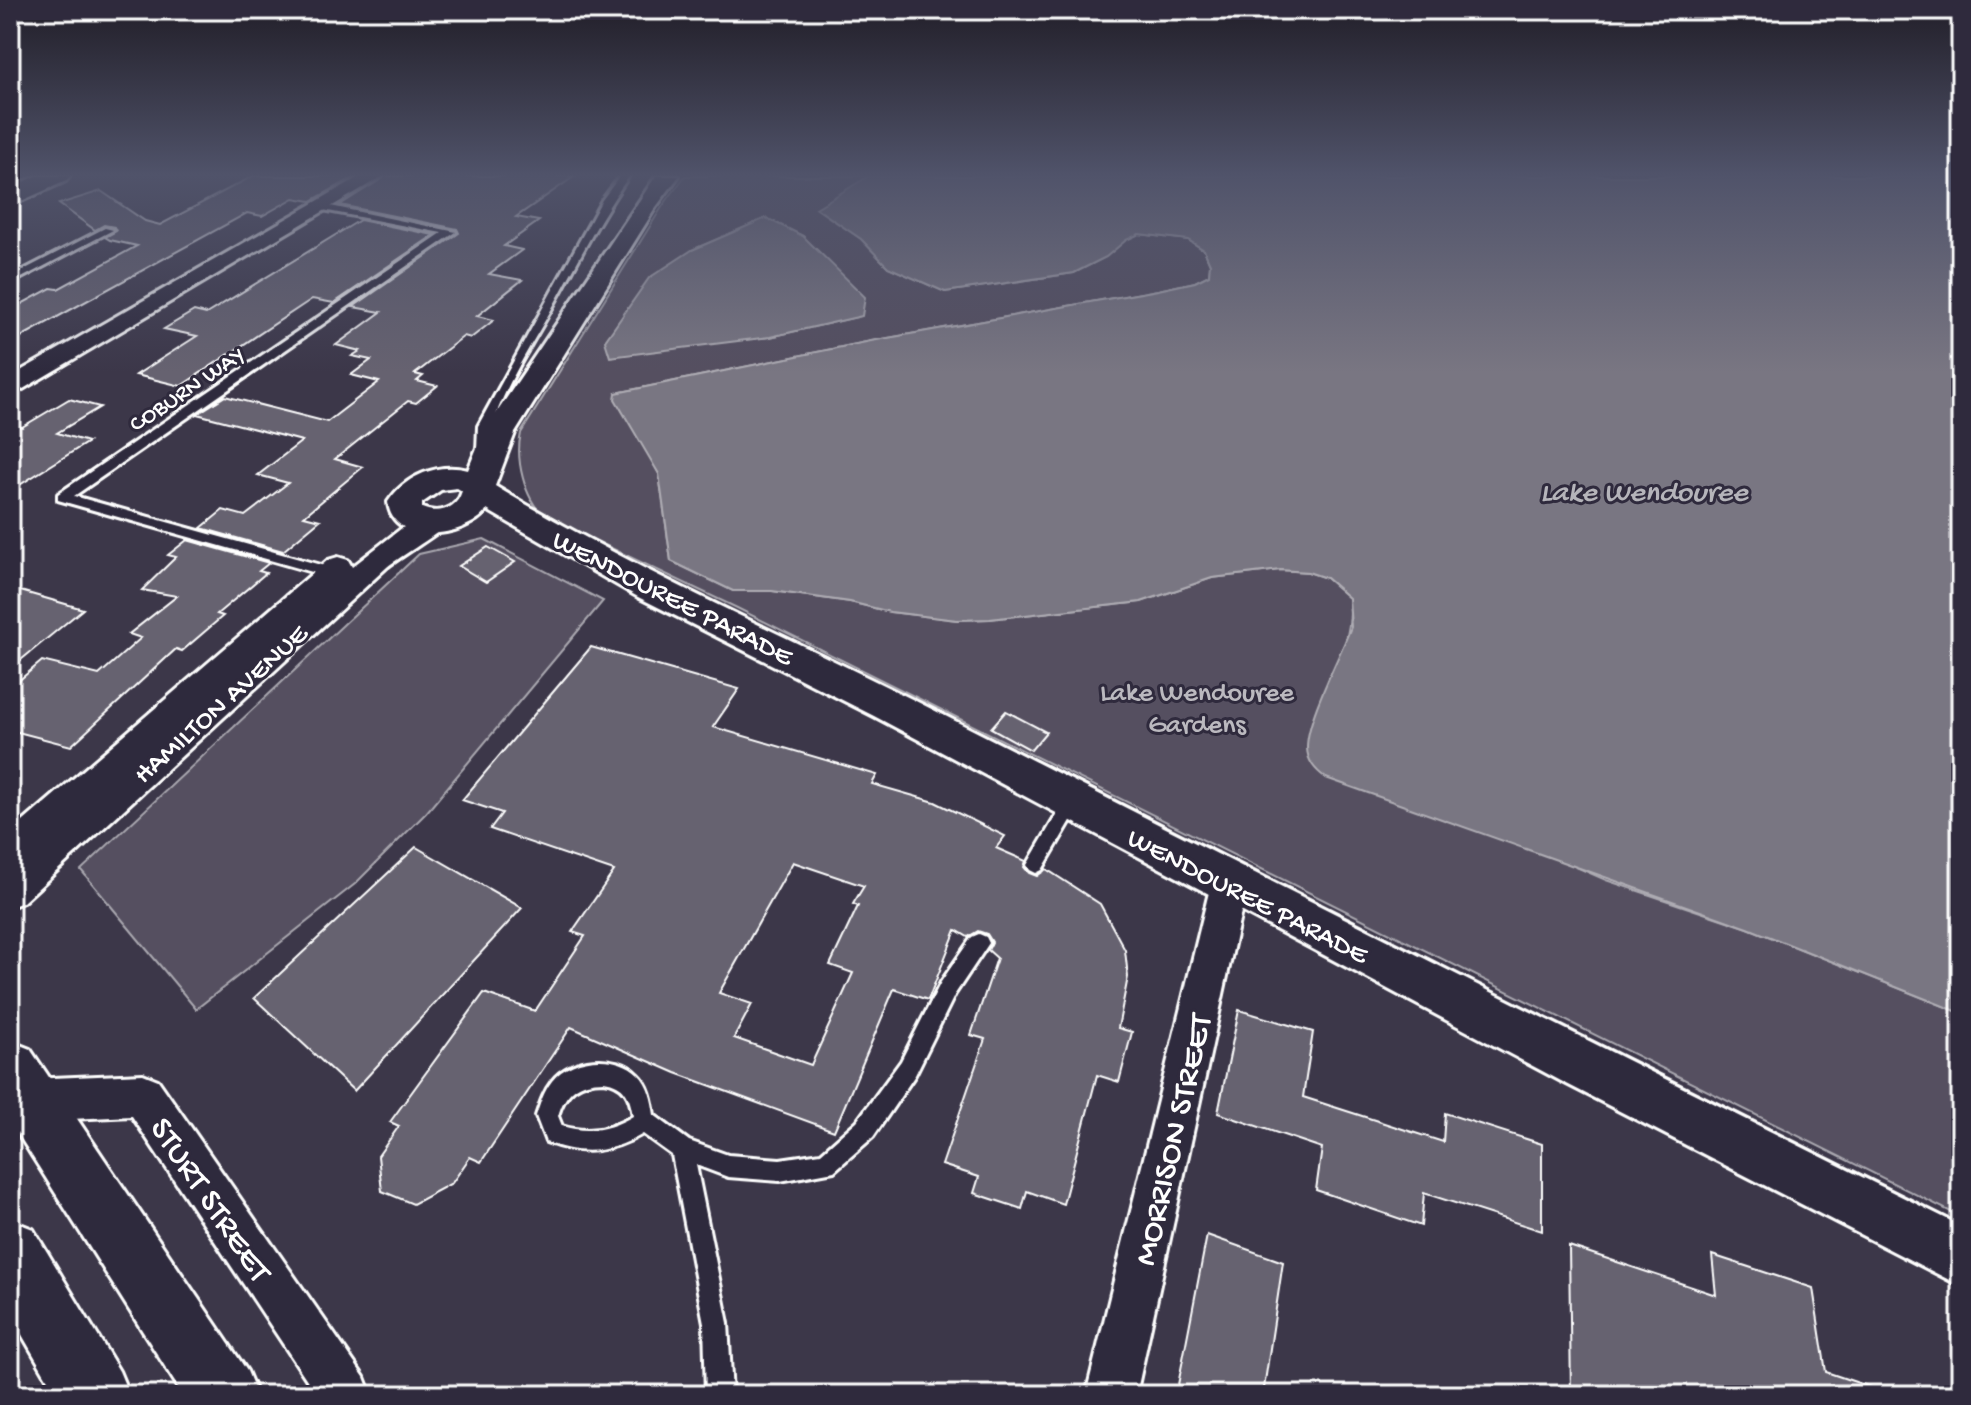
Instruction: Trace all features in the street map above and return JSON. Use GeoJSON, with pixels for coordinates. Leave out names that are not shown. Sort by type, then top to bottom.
{"type":"FeatureCollection","features":[{"type":"Feature","properties":{"kind":"main road","name":"STURT STREET"},"geometry":{"type":"LineString","coordinates":[[20,1084],[223,1395]]}},
{"type":"Feature","properties":{"kind":"main road"},"geometry":{"type":"LineString","coordinates":[[19,1291],[95,1395]]}},
{"type":"Feature","properties":{"kind":"street"},"geometry":{"type":"LineString","coordinates":[[15,379],[260,242]]}},
{"type":"Feature","properties":{"kind":"street"},"geometry":{"type":"LineString","coordinates":[[490,441],[472,507],[458,517],[437,522],[410,518],[405,502],[415,490],[456,470],[490,441],[622,242]]}},
{"type":"Feature","properties":{"kind":"street"},"geometry":{"type":"LineString","coordinates":[[434,481],[461,478],[478,489]]}},
{"type":"Feature","properties":{"kind":"street","name":"WENDOUREE PARADE"},"geometry":{"type":"LineString","coordinates":[[478,489],[586,554],[944,734],[1570,1061],[1961,1257]]}},
{"type":"Feature","properties":{"kind":"street","name":"HAMILTON AVENUE"},"geometry":{"type":"LineString","coordinates":[[10,855],[330,572],[391,528],[405,502]]}},
{"type":"Feature","properties":{"kind":"street","name":"WENDOUREE PARADE"},"geometry":{"type":"LineString","coordinates":[[437,522],[473,520],[539,527]]}},
{"type":"Feature","properties":{"kind":"street","name":"HAMILTON AVENUE"},"geometry":{"type":"LineString","coordinates":[[10,891],[377,560],[412,534],[437,522]]}},
{"type":"Feature","properties":{"kind":"street","name":"MORRISON STREET"},"geometry":{"type":"LineString","coordinates":[[1111,1395],[1229,884]]}},
{"type":"Feature","properties":{"kind":"street","name":"STURT STREET"},"geometry":{"type":"LineString","coordinates":[[20,1084],[143,1095],[346,1395]]}},
{"type":"Feature","properties":{"kind":"lane"},"geometry":{"type":"LineString","coordinates":[[10,281],[86,242]]}},
{"type":"Feature","properties":{"kind":"lane","name":"COBURN WAY"},"geometry":{"type":"LineString","coordinates":[[330,572],[63,497],[437,242]]}},
{"type":"Feature","properties":{"kind":"lane"},"geometry":{"type":"LineString","coordinates":[[490,441],[484,426],[584,242]]}},
{"type":"Feature","properties":{"kind":"lane"},"geometry":{"type":"LineString","coordinates":[[1036,865],[1073,802]]}},
{"type":"Feature","properties":{"kind":"lane"},"geometry":{"type":"LineString","coordinates":[[644,1121],[622,1135],[593,1143],[573,1142],[554,1134],[547,1116],[562,1084],[584,1073],[603,1070],[629,1079],[641,1098],[644,1121],[682,1149],[728,1166],[780,1170],[826,1163],[865,1129],[908,1068],[948,988],[979,943]]}},
{"type":"Feature","properties":{"kind":"lane"},"geometry":{"type":"LineString","coordinates":[[682,1149],[716,1323],[719,1395]]}},
{"type":"Feature","properties":{"kind":"green space","name":"Lake Wendouree Gardens"},"geometry":{"type":"Polygon","coordinates":[[[640,242],[712,242],[692,250],[692,345],[770,337],[861,316],[831,266],[808,242],[863,242],[888,267],[945,292],[1074,273],[1106,257],[1124,242],[1191,242],[1204,250],[1210,264],[1209,275],[1195,282],[871,341],[616,393],[659,474],[671,561],[733,591],[772,591],[850,602],[890,612],[957,620],[1141,602],[1212,578],[1280,570],[1308,572],[1326,578],[1349,598],[1350,618],[1341,655],[1311,729],[1307,749],[1606,880],[1748,928],[1961,1013],[1961,1217],[737,608],[544,516],[526,489],[520,466],[521,433],[640,242]]]}},
{"type":"Feature","properties":{"kind":"green space"},"geometry":{"type":"Polygon","coordinates":[[[484,539],[603,601],[426,813],[355,884],[196,1009],[81,870],[419,554],[484,539]]]}},
{"type":"Feature","properties":{"kind":"water"},"geometry":{"type":"Polygon","coordinates":[[[712,242],[809,242],[865,297],[862,316],[770,337],[610,357],[605,341],[649,278],[692,250],[712,242]]]}},
{"type":"Feature","properties":{"kind":"water","name":"Lake Wendouree"},"geometry":{"type":"Polygon","coordinates":[[[863,242],[1124,242],[1106,257],[1074,273],[945,292],[888,267],[863,242]]]}},
{"type":"Feature","properties":{"kind":"water","name":"Lake Wendouree"},"geometry":{"type":"Polygon","coordinates":[[[1191,242],[1961,242],[1961,1013],[1748,928],[1326,778],[1310,761],[1308,735],[1351,627],[1349,598],[1326,578],[1308,572],[1280,570],[1212,578],[1141,602],[957,620],[890,612],[850,602],[772,591],[733,591],[671,561],[659,474],[615,399],[616,393],[871,341],[1195,282],[1209,275],[1210,264],[1204,250],[1191,242]]]}},
{"type":"Feature","properties":{"kind":"building"},"geometry":{"type":"Polygon","coordinates":[[[117,242],[195,242],[10,343],[10,310],[51,288],[58,289],[137,246],[117,242]]]}},
{"type":"Feature","properties":{"kind":"building"},"geometry":{"type":"Polygon","coordinates":[[[325,242],[424,242],[334,303],[312,299],[181,386],[136,375],[197,336],[164,329],[194,311],[206,314],[325,242]]]}},
{"type":"Feature","properties":{"kind":"building"},"geometry":{"type":"Polygon","coordinates":[[[447,242],[510,242],[504,246],[522,250],[489,274],[522,280],[477,316],[494,320],[471,338],[464,336],[415,374],[423,376],[417,381],[437,386],[416,403],[408,401],[335,459],[363,467],[304,516],[320,520],[283,551],[201,528],[223,510],[245,516],[288,483],[258,475],[302,441],[197,414],[225,396],[327,422],[379,382],[351,375],[371,360],[352,356],[360,351],[336,345],[381,312],[353,307],[447,242]]]}},
{"type":"Feature","properties":{"kind":"building"},"geometry":{"type":"Polygon","coordinates":[[[69,399],[100,407],[57,433],[88,442],[10,491],[10,424],[22,427],[69,399]]]}},
{"type":"Feature","properties":{"kind":"building"},"geometry":{"type":"Polygon","coordinates":[[[187,540],[269,563],[259,571],[266,573],[217,614],[223,616],[182,651],[176,649],[71,746],[10,730],[10,688],[42,661],[99,675],[141,638],[129,634],[177,596],[142,590],[176,557],[168,555],[187,540]]]}},
{"type":"Feature","properties":{"kind":"building"},"geometry":{"type":"Polygon","coordinates":[[[488,547],[515,562],[486,582],[459,566],[488,547]]]}},
{"type":"Feature","properties":{"kind":"building"},"geometry":{"type":"Polygon","coordinates":[[[10,588],[83,609],[10,669],[10,588]]]}},
{"type":"Feature","properties":{"kind":"building"},"geometry":{"type":"Polygon","coordinates":[[[591,647],[739,689],[713,727],[877,775],[872,784],[935,802],[1005,836],[996,848],[1026,861],[1024,867],[1029,873],[1037,876],[1046,869],[1100,904],[1125,950],[1128,977],[1118,1028],[1132,1032],[1119,1082],[1097,1075],[1063,1204],[1027,1191],[1022,1209],[974,1193],[979,1177],[942,1165],[985,1039],[971,1035],[997,958],[988,950],[992,942],[987,934],[978,931],[968,937],[956,930],[928,1000],[894,989],[834,1131],[676,1073],[571,1027],[481,1162],[470,1157],[452,1183],[413,1204],[382,1191],[378,1156],[399,1126],[390,1122],[484,993],[535,1011],[585,936],[572,932],[614,871],[490,829],[502,813],[462,800],[591,647]],[[793,862],[719,993],[752,1004],[734,1038],[811,1065],[853,973],[830,965],[858,906],[853,904],[864,886],[793,862]]]}},
{"type":"Feature","properties":{"kind":"building"},"geometry":{"type":"Polygon","coordinates":[[[1006,711],[1046,732],[1031,750],[991,728],[1006,711]]]}},
{"type":"Feature","properties":{"kind":"building"},"geometry":{"type":"Polygon","coordinates":[[[416,847],[522,908],[354,1091],[254,998],[416,847]]]}},
{"type":"Feature","properties":{"kind":"building"},"geometry":{"type":"Polygon","coordinates":[[[1239,1010],[1313,1032],[1303,1097],[1443,1142],[1445,1113],[1542,1144],[1542,1231],[1424,1193],[1421,1226],[1316,1190],[1322,1148],[1218,1113],[1239,1010]]]}},
{"type":"Feature","properties":{"kind":"building"},"geometry":{"type":"Polygon","coordinates":[[[1207,1235],[1283,1262],[1263,1395],[1191,1395],[1177,1390],[1207,1235]]]}},
{"type":"Feature","properties":{"kind":"building"},"geometry":{"type":"Polygon","coordinates":[[[1569,1246],[1716,1295],[1712,1255],[1813,1288],[1826,1372],[1882,1391],[1881,1395],[1571,1395],[1569,1246]]]}}]}
